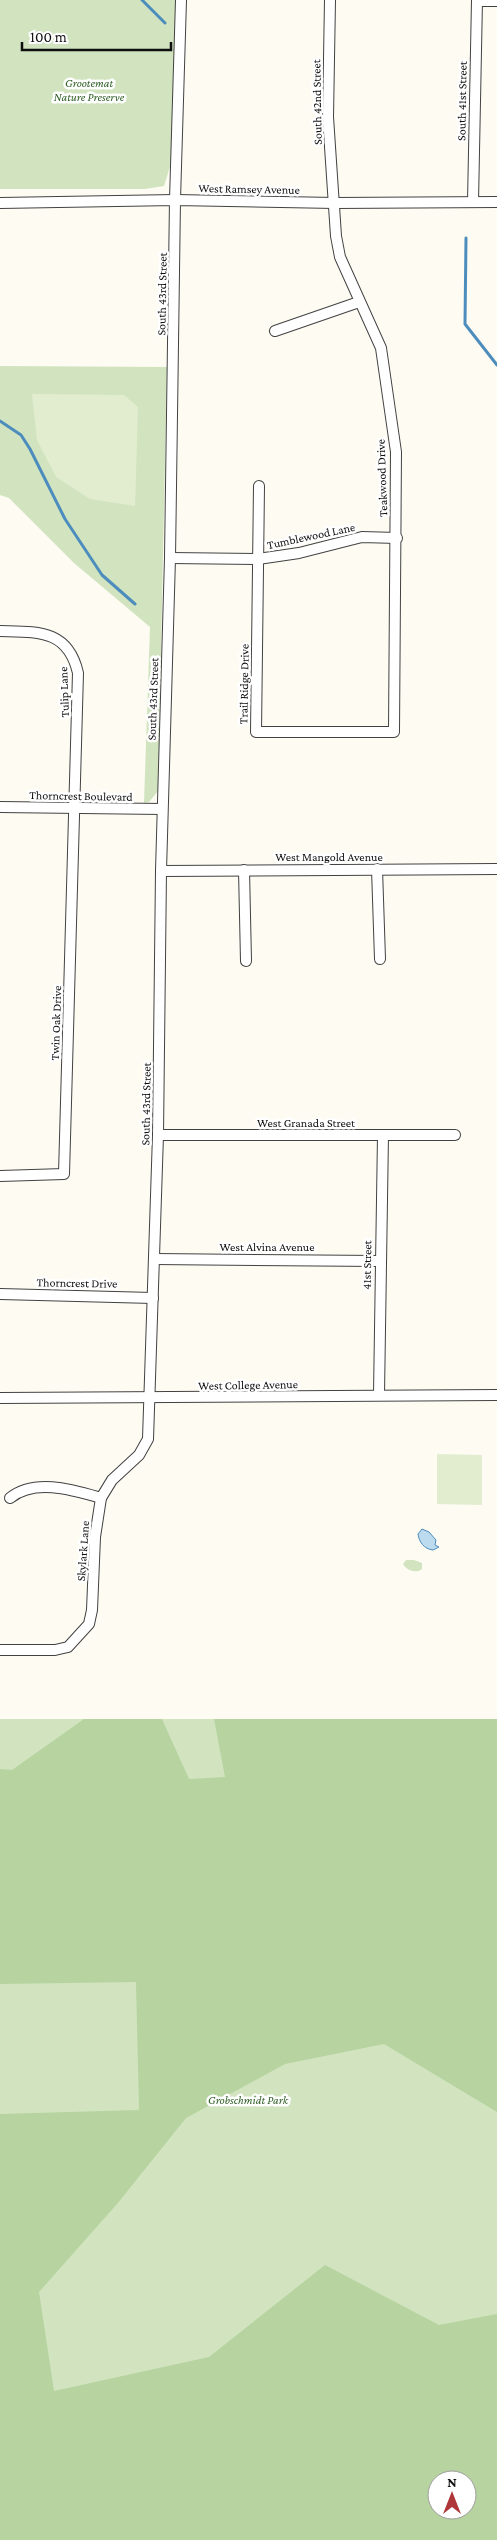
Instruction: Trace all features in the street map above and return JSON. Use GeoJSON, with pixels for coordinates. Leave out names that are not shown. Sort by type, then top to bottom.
{"type":"FeatureCollection","features":[{"type":"Feature","properties":{"kind":"street","name":"South 43rd Street"},"geometry":{"type":"LineString","coordinates":[[149,1398],[158,1135],[162,809],[170,558],[175,200],[181,0]]}},
{"type":"Feature","properties":{"kind":"street","name":"South 42nd Street"},"geometry":{"type":"LineString","coordinates":[[330,0],[328,116],[335,204]]}},
{"type":"Feature","properties":{"kind":"street"},"geometry":{"type":"LineString","coordinates":[[477,0],[497,1]]}},
{"type":"Feature","properties":{"kind":"street","name":"South 41st Street"},"geometry":{"type":"LineString","coordinates":[[473,202],[477,0]]}},
{"type":"Feature","properties":{"kind":"street","name":"West Ramsey Avenue"},"geometry":{"type":"LineString","coordinates":[[0,203],[175,200],[335,204],[497,202]]}},
{"type":"Feature","properties":{"kind":"street","name":"Teakwood Drive"},"geometry":{"type":"LineString","coordinates":[[335,204],[336,236],[340,257],[381,348],[396,452],[397,538],[394,732]]}},
{"type":"Feature","properties":{"kind":"street"},"geometry":{"type":"LineString","coordinates":[[275,331],[359,302]]}},
{"type":"Feature","properties":{"kind":"street"},"geometry":{"type":"LineString","coordinates":[[258,559],[259,486]]}},
{"type":"Feature","properties":{"kind":"street","name":"Tumblewood Lane"},"geometry":{"type":"LineString","coordinates":[[170,558],[258,559],[299,553],[362,538],[397,538]]}},
{"type":"Feature","properties":{"kind":"street","name":"Trail Ridge Drive"},"geometry":{"type":"LineString","coordinates":[[258,559],[256,732],[394,732]]}},
{"type":"Feature","properties":{"kind":"street","name":"Tulip Lane"},"geometry":{"type":"LineString","coordinates":[[0,631],[39,632],[56,638],[69,648],[76,661],[78,673],[76,810]]}},
{"type":"Feature","properties":{"kind":"street","name":"Thorncrest Boulevard"},"geometry":{"type":"LineString","coordinates":[[0,807],[76,810],[162,809]]}},
{"type":"Feature","properties":{"kind":"street","name":"Twin Oak Drive"},"geometry":{"type":"LineString","coordinates":[[0,1176],[64,1174],[76,810]]}},
{"type":"Feature","properties":{"kind":"street","name":"West Mangold Avenue"},"geometry":{"type":"LineString","coordinates":[[161,871],[497,869]]}},
{"type":"Feature","properties":{"kind":"street"},"geometry":{"type":"LineString","coordinates":[[244,870],[246,961]]}},
{"type":"Feature","properties":{"kind":"street"},"geometry":{"type":"LineString","coordinates":[[377,870],[380,959]]}},
{"type":"Feature","properties":{"kind":"street","name":"West Granada Street"},"geometry":{"type":"LineString","coordinates":[[158,1135],[455,1135]]}},
{"type":"Feature","properties":{"kind":"street","name":"41st Street"},"geometry":{"type":"LineString","coordinates":[[379,1394],[379,1261],[383,1135]]}},
{"type":"Feature","properties":{"kind":"street","name":"West Alvina Avenue"},"geometry":{"type":"LineString","coordinates":[[154,1259],[379,1261]]}},
{"type":"Feature","properties":{"kind":"street","name":"Thorncrest Drive"},"geometry":{"type":"LineString","coordinates":[[0,1294],[153,1298]]}},
{"type":"Feature","properties":{"kind":"street","name":"West College Avenue"},"geometry":{"type":"LineString","coordinates":[[0,1398],[149,1398],[379,1394],[497,1395]]}},
{"type":"Feature","properties":{"kind":"street","name":"Skylark Lane"},"geometry":{"type":"LineString","coordinates":[[0,1650],[55,1650],[68,1646],[89,1624],[92,1610],[95,1537],[101,1498],[112,1480],[139,1454],[148,1439],[149,1398]]}},
{"type":"Feature","properties":{"kind":"street"},"geometry":{"type":"LineString","coordinates":[[10,1498],[18,1492],[33,1488],[49,1488],[65,1489],[101,1498]]}},
{"type":"Feature","properties":{"kind":"green space","name":"Grootemat Nature Preserve"},"geometry":{"type":"Polygon","coordinates":[[[0,0],[180,0],[177,144],[164,186],[145,189],[0,189],[0,0]]]}},
{"type":"Feature","properties":{"kind":"green space"},"geometry":{"type":"Polygon","coordinates":[[[0,366],[167,367],[158,791],[149,802],[144,803],[150,627],[74,563],[9,498],[0,495],[0,366]]]}},
{"type":"Feature","properties":{"kind":"green space"},"geometry":{"type":"Polygon","coordinates":[[[32,394],[124,395],[138,407],[135,506],[90,499],[56,477],[37,440],[32,394]]]}},
{"type":"Feature","properties":{"kind":"green space"},"geometry":{"type":"Polygon","coordinates":[[[437,1454],[482,1455],[482,1505],[437,1504],[437,1454]]]}},
{"type":"Feature","properties":{"kind":"green space"},"geometry":{"type":"Polygon","coordinates":[[[406,1560],[422,1563],[422,1569],[417,1571],[409,1570],[403,1564],[406,1560]]]}},
{"type":"Feature","properties":{"kind":"green space","name":"Grobschmidt Park"},"geometry":{"type":"Polygon","coordinates":[[[0,1719],[497,1719],[497,2540],[0,2540],[0,1719]]]}},
{"type":"Feature","properties":{"kind":"green space","name":"Grobschmidt Park"},"geometry":{"type":"Polygon","coordinates":[[[84,1719],[162,1719],[189,1779],[225,1777],[214,1719],[497,1719],[497,2112],[384,2044],[285,2064],[186,2118],[117,2204],[39,2292],[54,2391],[209,2357],[325,2265],[439,2325],[497,2314],[497,2540],[0,2540],[0,2114],[139,2110],[136,1982],[0,1984],[0,1769],[12,1770],[84,1719]]]}},
{"type":"Feature","properties":{"kind":"water"},"geometry":{"type":"Polygon","coordinates":[[[422,1529],[429,1532],[436,1540],[435,1545],[439,1547],[433,1550],[422,1545],[418,1534],[422,1529]]]}},
{"type":"Feature","properties":{"kind":"waterway"},"geometry":{"type":"LineString","coordinates":[[142,0],[165,23]]}},
{"type":"Feature","properties":{"kind":"waterway"},"geometry":{"type":"LineString","coordinates":[[466,238],[465,324],[497,365]]}},
{"type":"Feature","properties":{"kind":"waterway"},"geometry":{"type":"LineString","coordinates":[[0,421],[21,435],[65,519],[102,575],[135,604]]}}]}
